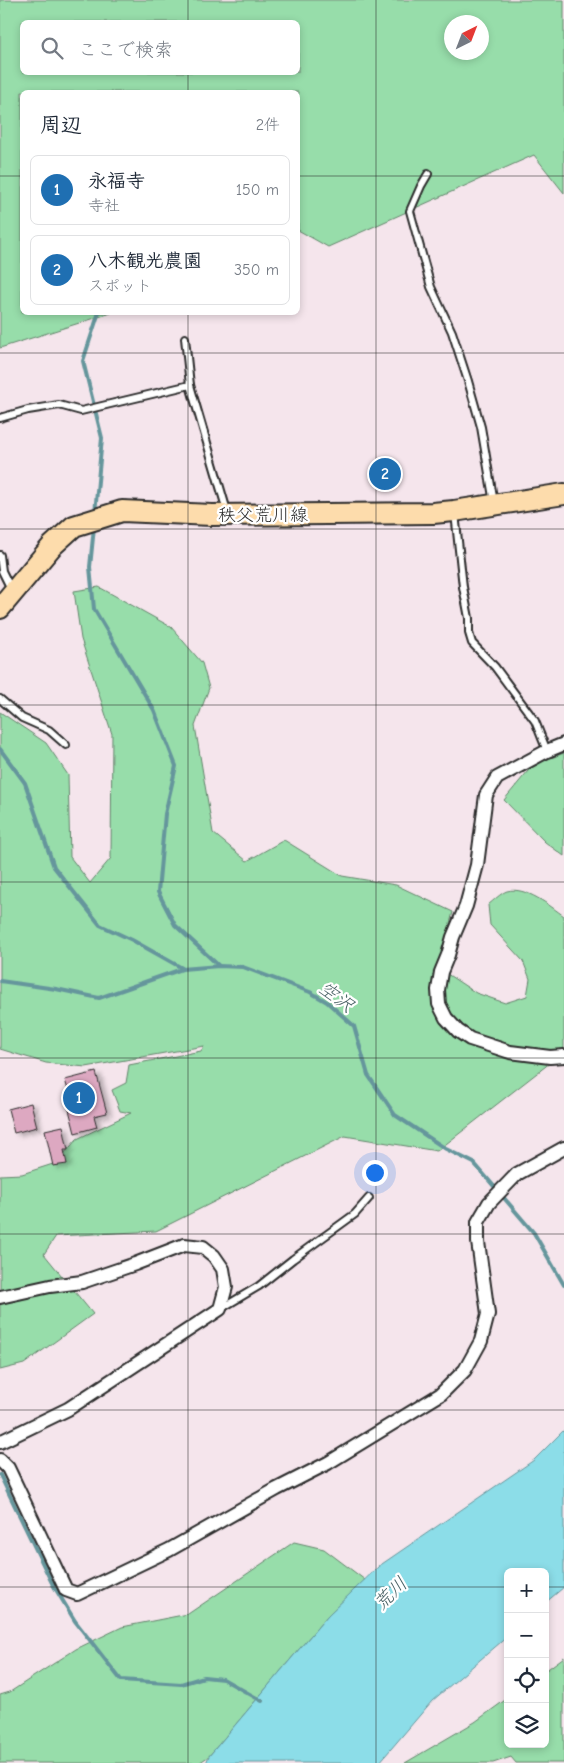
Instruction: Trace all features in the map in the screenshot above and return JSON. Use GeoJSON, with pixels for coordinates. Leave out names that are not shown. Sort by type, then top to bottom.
{"type":"FeatureCollection","features":[{"type":"Feature","properties":{"kind":"main road","name":"秩父荒川線"},"geometry":{"type":"LineString","coordinates":[[6,600],[52,546],[74,526],[122,511],[228,515],[374,514],[454,511],[564,494]]}},
{"type":"Feature","properties":{"kind":"street"},"geometry":{"type":"LineString","coordinates":[[564,744],[497,778],[486,795],[477,865],[466,906],[452,937],[448,955],[441,972],[438,990],[439,1004],[446,1018],[458,1031],[470,1039],[510,1052],[550,1057],[564,1056]]}},
{"type":"Feature","properties":{"kind":"street"},"geometry":{"type":"LineString","coordinates":[[0,1460],[8,1468],[66,1590],[78,1594],[169,1550],[277,1489],[328,1463],[441,1394],[465,1370],[481,1341],[488,1314],[478,1242],[478,1222],[489,1203],[517,1174],[564,1148]]}},
{"type":"Feature","properties":{"kind":"street"},"geometry":{"type":"LineString","coordinates":[[0,1297],[50,1286],[82,1282],[136,1264],[184,1244],[204,1247],[214,1256],[224,1270],[226,1287],[220,1308],[68,1410],[0,1442]]}},
{"type":"Feature","properties":{"kind":"lane"},"geometry":{"type":"LineString","coordinates":[[428,174],[410,211],[432,288],[452,332],[468,381],[480,427],[494,505]]}},
{"type":"Feature","properties":{"kind":"lane"},"geometry":{"type":"LineString","coordinates":[[185,338],[190,385],[228,515]]}},
{"type":"Feature","properties":{"kind":"lane"},"geometry":{"type":"LineString","coordinates":[[0,418],[28,410],[59,405],[81,411],[190,385]]}},
{"type":"Feature","properties":{"kind":"lane"},"geometry":{"type":"LineString","coordinates":[[454,511],[463,587],[470,618],[468,633],[472,643],[495,666],[535,721],[547,751]]}},
{"type":"Feature","properties":{"kind":"lane"},"geometry":{"type":"LineString","coordinates":[[0,555],[6,600]]}},
{"type":"Feature","properties":{"kind":"lane"},"geometry":{"type":"LineString","coordinates":[[0,700],[22,718],[48,730],[66,745]]}},
{"type":"Feature","properties":{"kind":"lane"},"geometry":{"type":"LineString","coordinates":[[220,1308],[259,1286],[355,1214],[369,1198]]}},
{"type":"Feature","properties":{"kind":"green space"},"geometry":{"type":"Polygon","coordinates":[[[0,0],[564,0],[564,193],[534,155],[328,247],[300,231],[300,90],[20,90],[20,315],[105,315],[0,348],[0,0]]]}},
{"type":"Feature","properties":{"kind":"green space"},"geometry":{"type":"Polygon","coordinates":[[[99,587],[171,627],[202,663],[209,688],[195,726],[213,833],[247,861],[284,840],[342,876],[396,885],[453,912],[438,968],[476,993],[505,1003],[527,996],[530,979],[523,961],[490,925],[488,905],[507,891],[522,891],[545,902],[564,916],[564,1052],[437,1151],[345,1136],[156,1231],[56,1236],[44,1254],[93,1314],[24,1364],[0,1370],[0,1175],[22,1174],[56,1163],[77,1139],[131,1113],[120,1111],[112,1090],[126,1083],[129,1065],[201,1051],[204,1046],[86,1067],[46,1063],[0,1049],[0,712],[46,743],[68,775],[70,857],[90,883],[111,858],[112,734],[81,639],[74,591],[99,587]]]}},
{"type":"Feature","properties":{"kind":"green space"},"geometry":{"type":"Polygon","coordinates":[[[564,753],[564,856],[545,842],[504,800],[533,765],[564,753]]]}},
{"type":"Feature","properties":{"kind":"green space"},"geometry":{"type":"Polygon","coordinates":[[[294,1542],[324,1549],[365,1580],[328,1615],[209,1756],[199,1763],[0,1763],[0,1695],[10,1692],[76,1649],[122,1627],[188,1614],[294,1542]]]}},
{"type":"Feature","properties":{"kind":"green space"},"geometry":{"type":"Polygon","coordinates":[[[564,1657],[564,1763],[516,1763],[511,1757],[493,1763],[405,1763],[475,1722],[504,1701],[504,1748],[549,1748],[549,1668],[564,1657]]]}},
{"type":"Feature","properties":{"kind":"water","name":"荒川"},"geometry":{"type":"Polygon","coordinates":[[[564,1430],[564,1587],[549,1600],[549,1568],[504,1568],[504,1639],[432,1701],[379,1763],[206,1763],[209,1756],[328,1615],[379,1566],[534,1460],[564,1430]]]}},
{"type":"Feature","properties":{"kind":"building"},"geometry":{"type":"Polygon","coordinates":[[[96,1072],[107,1113],[94,1116],[97,1127],[75,1133],[65,1094],[69,1093],[65,1080],[96,1072]]]}},
{"type":"Feature","properties":{"kind":"building"},"geometry":{"type":"Polygon","coordinates":[[[31,1103],[37,1127],[14,1133],[8,1109],[31,1103]]]}},
{"type":"Feature","properties":{"kind":"building"},"geometry":{"type":"Polygon","coordinates":[[[63,1126],[68,1150],[64,1150],[67,1164],[53,1166],[45,1130],[63,1126]]]}},
{"type":"Feature","properties":{"kind":"waterway"},"geometry":{"type":"LineString","coordinates":[[95,513],[102,438],[83,361],[98,315]]}},
{"type":"Feature","properties":{"kind":"waterway"},"geometry":{"type":"LineString","coordinates":[[94,527],[90,567],[94,609],[154,710],[176,766],[165,814],[158,892],[175,925],[219,966]]}},
{"type":"Feature","properties":{"kind":"waterway"},"geometry":{"type":"LineString","coordinates":[[0,749],[25,783],[54,867],[100,925],[132,940],[182,968]]}},
{"type":"Feature","properties":{"kind":"waterway","name":"空沢"},"geometry":{"type":"LineString","coordinates":[[0,981],[56,989],[99,998],[182,969],[219,966],[243,967],[310,992],[327,1002],[354,1026],[368,1075],[395,1115],[446,1149],[474,1163],[534,1233],[564,1285]]}},
{"type":"Feature","properties":{"kind":"waterway"},"geometry":{"type":"LineString","coordinates":[[0,1475],[52,1583],[75,1621],[121,1680],[181,1684],[204,1677],[223,1679],[262,1701]]}},
{"type":"Feature","properties":{"kind":"place","name":"八木観光農園"},"geometry":{"type":"Point","coordinates":[385,474]}},
{"type":"Feature","properties":{"kind":"place","name":"永福寺"},"geometry":{"type":"Point","coordinates":[79,1098]}}]}
